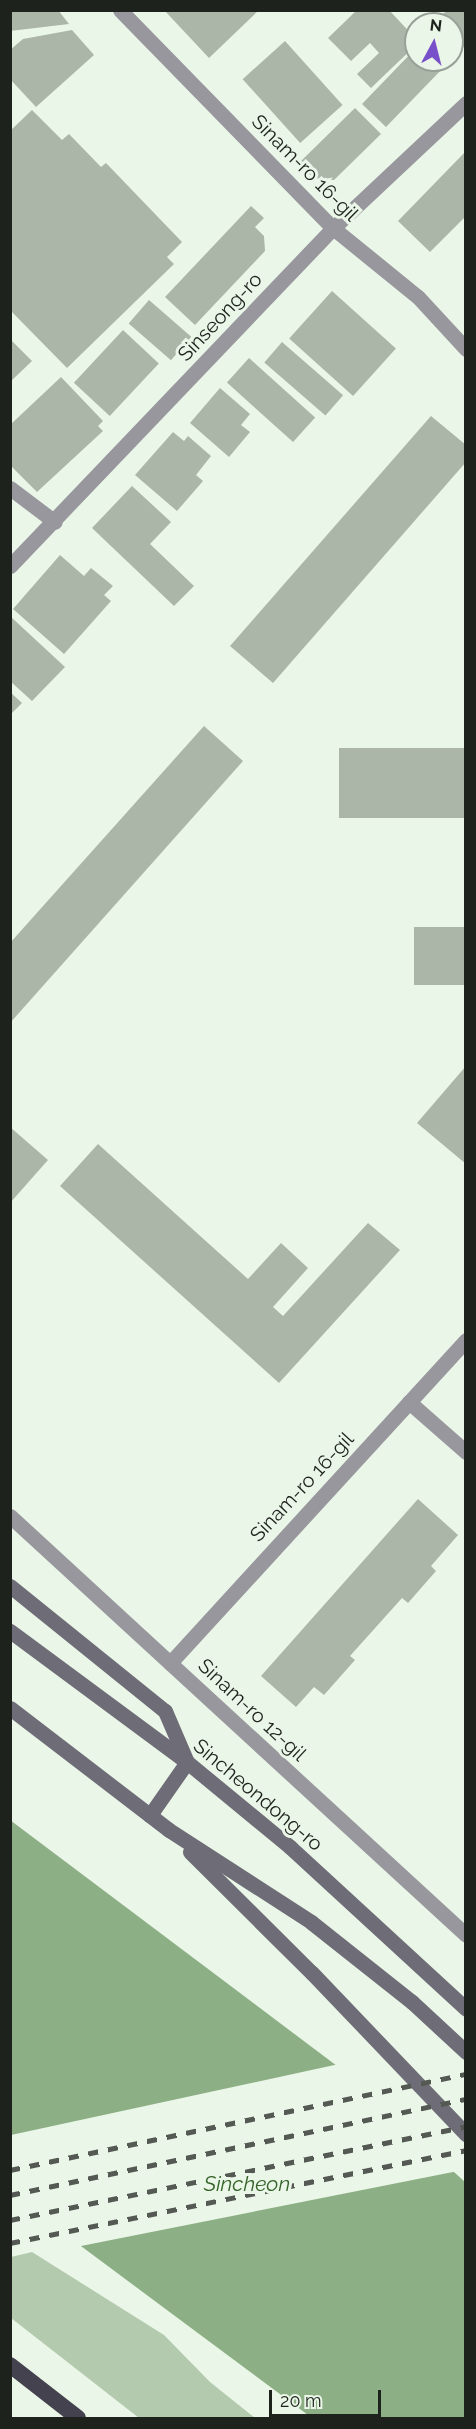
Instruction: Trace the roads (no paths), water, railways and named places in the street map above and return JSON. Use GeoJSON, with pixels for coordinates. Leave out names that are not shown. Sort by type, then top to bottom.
{"type":"FeatureCollection","features":[{"type":"Feature","properties":{"kind":"highway"},"geometry":{"type":"LineString","coordinates":[[10,2366],[78,2418]]}},
{"type":"Feature","properties":{"kind":"main road"},"geometry":{"type":"LineString","coordinates":[[10,1586],[165,1711],[187,1762],[150,1815]]}},
{"type":"Feature","properties":{"kind":"main road","name":"Sincheondong-ro"},"geometry":{"type":"LineString","coordinates":[[10,1631],[187,1762],[290,1846],[465,2009]]}},
{"type":"Feature","properties":{"kind":"main road"},"geometry":{"type":"LineString","coordinates":[[10,1708],[169,1830],[311,1922],[412,2002],[465,2052]]}},
{"type":"Feature","properties":{"kind":"main road"},"geometry":{"type":"LineString","coordinates":[[169,1830],[312,1973],[465,2134]]}},
{"type":"Feature","properties":{"kind":"street","name":"Sinam-ro 16-gil"},"geometry":{"type":"LineString","coordinates":[[120,10],[333,228],[418,297],[465,349]]}},
{"type":"Feature","properties":{"kind":"street","name":"Sinseong-ro"},"geometry":{"type":"LineString","coordinates":[[10,566],[55,522],[333,228],[465,103]]}},
{"type":"Feature","properties":{"kind":"street"},"geometry":{"type":"LineString","coordinates":[[10,488],[55,522]]}},
{"type":"Feature","properties":{"kind":"street","name":"Sinam-ro 16-gil"},"geometry":{"type":"LineString","coordinates":[[170,1663],[465,1340]]}},
{"type":"Feature","properties":{"kind":"street"},"geometry":{"type":"LineString","coordinates":[[408,1402],[465,1452]]}},
{"type":"Feature","properties":{"kind":"street","name":"Sinam-ro 12-gil"},"geometry":{"type":"LineString","coordinates":[[10,1516],[465,1935]]}},
{"type":"Feature","properties":{"kind":"water","name":"Sincheon"},"geometry":{"type":"Polygon","coordinates":[[[10,1820],[341,2069],[465,2182],[465,2418],[312,2418],[11,2194],[10,1820]]]}},
{"type":"Feature","properties":{"kind":"railway"},"geometry":{"type":"LineString","coordinates":[[10,2170],[466,2074]]}},
{"type":"Feature","properties":{"kind":"railway"},"geometry":{"type":"LineString","coordinates":[[10,2195],[466,2099]]}},
{"type":"Feature","properties":{"kind":"railway"},"geometry":{"type":"LineString","coordinates":[[10,2220],[466,2126]]}},
{"type":"Feature","properties":{"kind":"railway"},"geometry":{"type":"LineString","coordinates":[[10,2243],[466,2150]]}}]}
